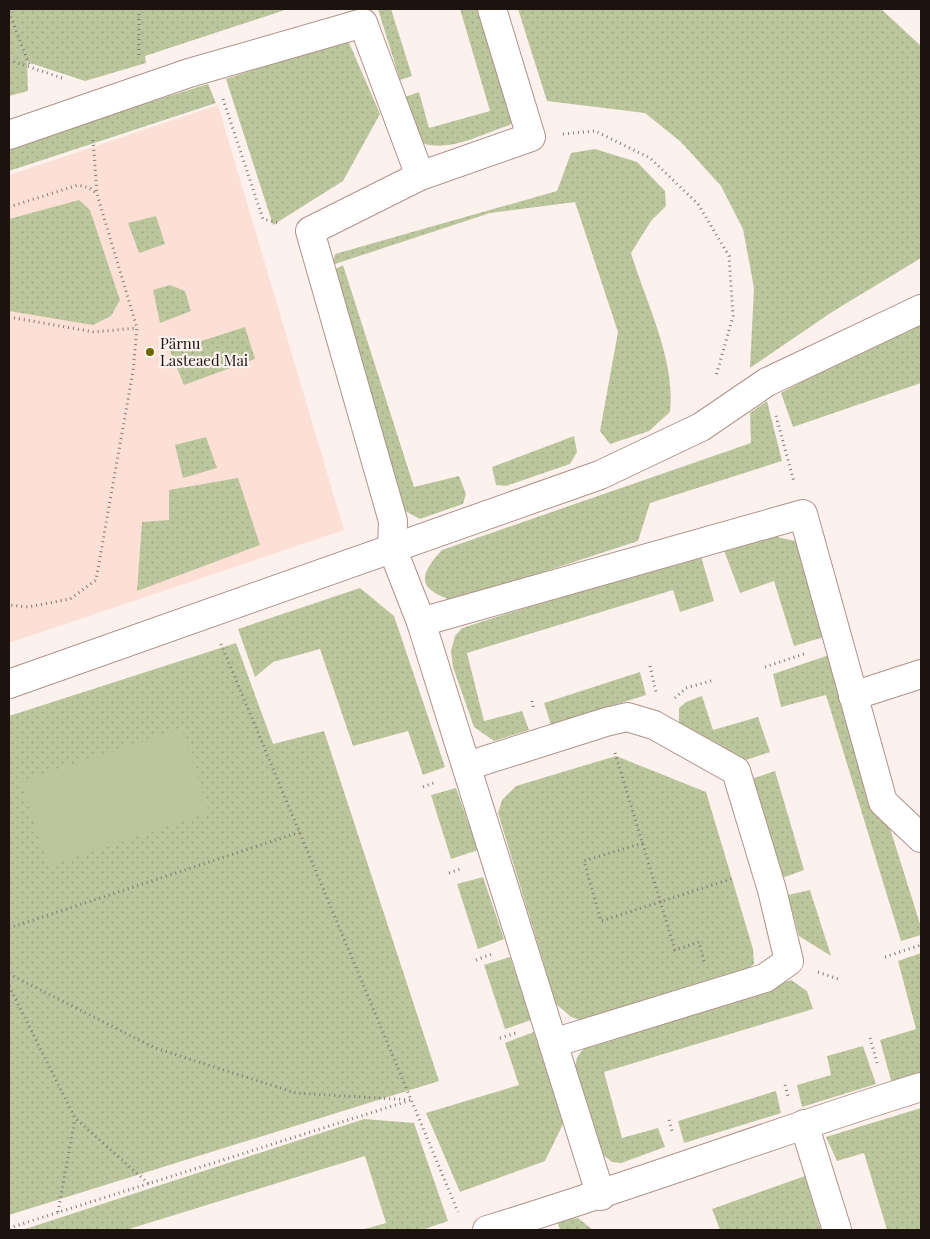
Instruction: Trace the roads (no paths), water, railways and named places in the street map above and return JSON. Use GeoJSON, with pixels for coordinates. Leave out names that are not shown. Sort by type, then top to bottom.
{"type":"FeatureCollection","features":[{"type":"Feature","properties":{"kind":"street"},"geometry":{"type":"LineString","coordinates":[[492,9],[531,137],[420,176],[310,232],[393,521],[392,548],[421,622],[600,1196]]}},
{"type":"Feature","properties":{"kind":"street"},"geometry":{"type":"LineString","coordinates":[[9,134],[361,16],[420,176]]}},
{"type":"Feature","properties":{"kind":"street"},"geometry":{"type":"LineString","coordinates":[[9,684],[600,475],[701,427],[767,382],[921,309]]}},
{"type":"Feature","properties":{"kind":"street"},"geometry":{"type":"LineString","coordinates":[[421,622],[803,514],[882,802],[921,838]]}},
{"type":"Feature","properties":{"kind":"street"},"geometry":{"type":"LineString","coordinates":[[853,696],[921,674]]}},
{"type":"Feature","properties":{"kind":"street"},"geometry":{"type":"LineString","coordinates":[[467,766],[606,722],[628,717],[654,725],[736,771],[766,868],[789,961],[765,978],[553,1043]]}},
{"type":"Feature","properties":{"kind":"street"},"geometry":{"type":"LineString","coordinates":[[474,1226],[600,1196],[804,1124],[921,1087]]}},
{"type":"Feature","properties":{"kind":"street"},"geometry":{"type":"LineString","coordinates":[[804,1124],[837,1230]]}},
{"type":"Feature","properties":{"kind":"place","name":"Pärnu Lasteaed Mai"},"geometry":{"type":"Point","coordinates":[150,352]}}]}
